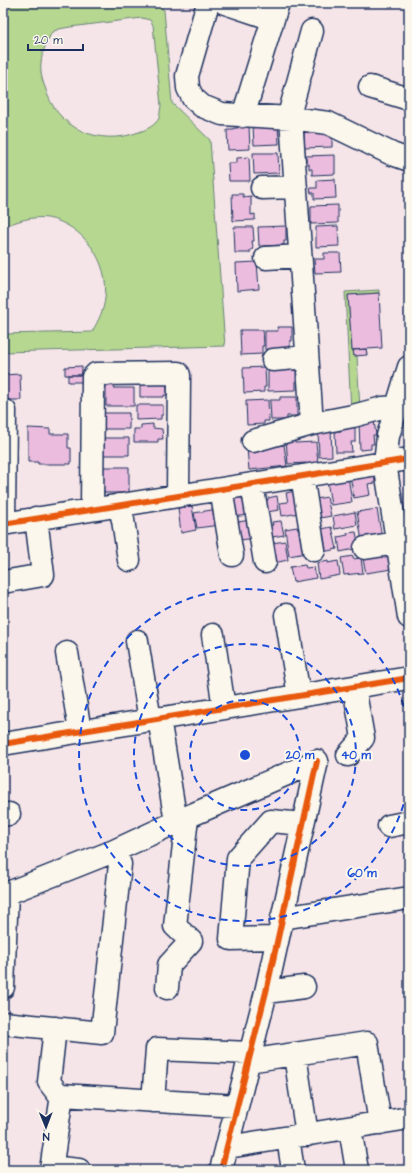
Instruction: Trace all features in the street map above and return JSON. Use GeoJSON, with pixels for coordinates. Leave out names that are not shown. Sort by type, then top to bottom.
{"type":"FeatureCollection","features":[{"type":"Feature","properties":{"kind":"street"},"geometry":{"type":"LineString","coordinates":[[208,3],[187,76],[188,88],[193,98],[202,106],[222,114],[291,118],[328,123],[392,154],[409,160]]}},
{"type":"Feature","properties":{"kind":"street"},"geometry":{"type":"LineString","coordinates":[[225,3],[275,11],[243,116]]}},
{"type":"Feature","properties":{"kind":"street"},"geometry":{"type":"LineString","coordinates":[[312,30],[292,108],[291,118],[312,424]]}},
{"type":"Feature","properties":{"kind":"street"},"geometry":{"type":"LineString","coordinates":[[370,87],[409,99]]}},
{"type":"Feature","properties":{"kind":"street"},"geometry":{"type":"LineString","coordinates":[[262,188],[296,186]]}},
{"type":"Feature","properties":{"kind":"street"},"geometry":{"type":"LineString","coordinates":[[266,258],[300,256]]}},
{"type":"Feature","properties":{"kind":"street"},"geometry":{"type":"LineString","coordinates":[[273,360],[307,357]]}},
{"type":"Feature","properties":{"kind":"street"},"geometry":{"type":"LineString","coordinates":[[409,367],[388,436],[385,463],[409,617]]}},
{"type":"Feature","properties":{"kind":"street"},"geometry":{"type":"LineString","coordinates":[[92,509],[93,377],[96,374],[178,373],[178,496]]}},
{"type":"Feature","properties":{"kind":"street"},"geometry":{"type":"LineString","coordinates":[[253,441],[312,424],[353,416],[383,408],[397,407]]}},
{"type":"Feature","properties":{"kind":"street"},"geometry":{"type":"LineString","coordinates":[[5,411],[4,524],[409,459]]}},
{"type":"Feature","properties":{"kind":"street"},"geometry":{"type":"LineString","coordinates":[[302,476],[314,550]]}},
{"type":"Feature","properties":{"kind":"street"},"geometry":{"type":"LineString","coordinates":[[252,484],[264,562]]}},
{"type":"Feature","properties":{"kind":"street"},"geometry":{"type":"LineString","coordinates":[[221,489],[232,555]]}},
{"type":"Feature","properties":{"kind":"street"},"geometry":{"type":"LineString","coordinates":[[119,505],[123,520],[129,560]]}},
{"type":"Feature","properties":{"kind":"street"},"geometry":{"type":"LineString","coordinates":[[3,582],[43,575],[36,518]]}},
{"type":"Feature","properties":{"kind":"street"},"geometry":{"type":"LineString","coordinates":[[365,548],[397,544]]}},
{"type":"Feature","properties":{"kind":"street"},"geometry":{"type":"LineString","coordinates":[[286,615],[299,696]]}},
{"type":"Feature","properties":{"kind":"street"},"geometry":{"type":"LineString","coordinates":[[213,635],[224,708]]}},
{"type":"Feature","properties":{"kind":"street"},"geometry":{"type":"LineString","coordinates":[[137,641],[154,719],[182,819],[175,926],[191,941],[169,965],[167,988]]}},
{"type":"Feature","properties":{"kind":"street"},"geometry":{"type":"LineString","coordinates":[[67,653],[80,731]]}},
{"type":"Feature","properties":{"kind":"street"},"geometry":{"type":"LineString","coordinates":[[3,744],[409,678]]}},
{"type":"Feature","properties":{"kind":"street"},"geometry":{"type":"LineString","coordinates":[[348,755],[363,738],[354,687]]}},
{"type":"Feature","properties":{"kind":"street"},"geometry":{"type":"LineString","coordinates":[[3,987],[5,894],[114,852],[182,819],[317,762],[266,992],[221,1170]]}},
{"type":"Feature","properties":{"kind":"street"},"geometry":{"type":"LineString","coordinates":[[303,824],[271,821],[238,858],[230,939],[409,898]]}},
{"type":"Feature","properties":{"kind":"street"},"geometry":{"type":"LineString","coordinates":[[3,1023],[102,1033],[120,864],[114,852]]}},
{"type":"Feature","properties":{"kind":"street"},"geometry":{"type":"LineString","coordinates":[[266,992],[304,987]]}},
{"type":"Feature","properties":{"kind":"street"},"geometry":{"type":"LineString","coordinates":[[54,1028],[49,1082],[59,1095],[237,1106]]}},
{"type":"Feature","properties":{"kind":"street"},"geometry":{"type":"LineString","coordinates":[[153,1101],[157,1049],[249,1057],[295,1055],[368,1043],[380,1123]]}},
{"type":"Feature","properties":{"kind":"street"},"geometry":{"type":"LineString","coordinates":[[293,1170],[298,1136],[295,1055]]}},
{"type":"Feature","properties":{"kind":"street"},"geometry":{"type":"LineString","coordinates":[[62,1095],[51,1168],[79,1170]]}},
{"type":"Feature","properties":{"kind":"street"},"geometry":{"type":"LineString","coordinates":[[228,1147],[409,1118]]}},
{"type":"Feature","properties":{"kind":"street"},"geometry":{"type":"LineString","coordinates":[[350,1128],[357,1170]]}},
{"type":"Feature","properties":{"kind":"green space"},"geometry":{"type":"Polygon","coordinates":[[[3,3],[156,3],[164,10],[172,103],[210,140],[225,346],[3,352],[3,334],[92,332],[103,307],[105,285],[103,271],[92,247],[72,228],[61,222],[48,218],[25,220],[3,227],[3,3]],[[142,18],[70,27],[52,32],[42,54],[42,75],[51,102],[59,114],[69,124],[82,131],[109,137],[124,136],[142,131],[158,121],[161,106],[153,25],[150,20],[142,18]]]}},
{"type":"Feature","properties":{"kind":"green space"},"geometry":{"type":"Polygon","coordinates":[[[379,290],[379,293],[348,295],[352,350],[354,356],[357,356],[360,409],[351,411],[345,292],[379,290]]]}},
{"type":"Feature","properties":{"kind":"building"},"geometry":{"type":"Polygon","coordinates":[[[278,125],[279,144],[254,145],[253,126],[278,125]]]}},
{"type":"Feature","properties":{"kind":"building"},"geometry":{"type":"Polygon","coordinates":[[[238,126],[249,126],[250,149],[228,150],[227,130],[234,130],[234,128],[238,128],[238,126]]]}},
{"type":"Feature","properties":{"kind":"building"},"geometry":{"type":"Polygon","coordinates":[[[304,128],[332,134],[332,147],[304,148],[304,128]]]}},
{"type":"Feature","properties":{"kind":"building"},"geometry":{"type":"Polygon","coordinates":[[[253,153],[278,153],[279,173],[254,174],[253,153]]]}},
{"type":"Feature","properties":{"kind":"building"},"geometry":{"type":"Polygon","coordinates":[[[335,155],[335,174],[312,175],[312,169],[309,169],[309,164],[306,164],[306,156],[335,155]]]}},
{"type":"Feature","properties":{"kind":"building"},"geometry":{"type":"Polygon","coordinates":[[[249,157],[250,181],[229,181],[228,163],[237,163],[237,158],[249,157]]]}},
{"type":"Feature","properties":{"kind":"building"},"geometry":{"type":"Polygon","coordinates":[[[335,179],[336,198],[314,199],[314,193],[311,193],[310,188],[317,188],[317,180],[335,179]]]}},
{"type":"Feature","properties":{"kind":"building"},"geometry":{"type":"Polygon","coordinates":[[[232,194],[243,194],[243,197],[251,196],[251,215],[255,214],[255,220],[233,221],[232,194]]]}},
{"type":"Feature","properties":{"kind":"building"},"geometry":{"type":"Polygon","coordinates":[[[338,205],[338,223],[311,224],[311,206],[338,205]]]}},
{"type":"Feature","properties":{"kind":"building"},"geometry":{"type":"Polygon","coordinates":[[[286,226],[286,241],[284,241],[284,245],[259,246],[258,227],[286,226]]]}},
{"type":"Feature","properties":{"kind":"building"},"geometry":{"type":"Polygon","coordinates":[[[338,226],[339,246],[316,247],[316,227],[338,226]]]}},
{"type":"Feature","properties":{"kind":"building"},"geometry":{"type":"Polygon","coordinates":[[[234,227],[253,227],[254,241],[252,241],[253,247],[252,250],[250,250],[250,253],[235,253],[234,227]]]}},
{"type":"Feature","properties":{"kind":"building"},"geometry":{"type":"Polygon","coordinates":[[[324,253],[340,253],[341,272],[315,273],[314,259],[324,259],[324,253]]]}},
{"type":"Feature","properties":{"kind":"building"},"geometry":{"type":"Polygon","coordinates":[[[257,262],[259,289],[237,291],[236,263],[257,262]]]}},
{"type":"Feature","properties":{"kind":"building"},"geometry":{"type":"Polygon","coordinates":[[[379,293],[382,348],[352,350],[348,295],[379,293]]]}},
{"type":"Feature","properties":{"kind":"building"},"geometry":{"type":"Polygon","coordinates":[[[277,327],[292,327],[292,341],[290,341],[290,347],[288,347],[288,350],[265,350],[265,331],[278,331],[277,327]]]}},
{"type":"Feature","properties":{"kind":"building"},"geometry":{"type":"Polygon","coordinates":[[[240,330],[263,330],[264,346],[262,346],[262,354],[241,355],[240,330]]]}},
{"type":"Feature","properties":{"kind":"building"},"geometry":{"type":"Polygon","coordinates":[[[366,349],[367,355],[354,356],[353,350],[366,349]]]}},
{"type":"Feature","properties":{"kind":"building"},"geometry":{"type":"Polygon","coordinates":[[[82,366],[82,375],[65,375],[65,367],[82,366]]]}},
{"type":"Feature","properties":{"kind":"building"},"geometry":{"type":"Polygon","coordinates":[[[265,367],[266,387],[264,387],[264,392],[244,393],[243,368],[265,367]]]}},
{"type":"Feature","properties":{"kind":"building"},"geometry":{"type":"Polygon","coordinates":[[[296,370],[296,390],[268,391],[268,371],[296,370]]]}},
{"type":"Feature","properties":{"kind":"building"},"geometry":{"type":"Polygon","coordinates":[[[20,374],[21,400],[3,400],[3,375],[20,374]]]}},
{"type":"Feature","properties":{"kind":"building"},"geometry":{"type":"Polygon","coordinates":[[[68,375],[82,375],[83,382],[68,382],[68,375]]]}},
{"type":"Feature","properties":{"kind":"building"},"geometry":{"type":"Polygon","coordinates":[[[140,380],[167,383],[167,395],[164,395],[164,397],[140,397],[140,380]]]}},
{"type":"Feature","properties":{"kind":"building"},"geometry":{"type":"Polygon","coordinates":[[[114,385],[114,388],[134,388],[134,406],[106,406],[106,386],[114,385]]]}},
{"type":"Feature","properties":{"kind":"building"},"geometry":{"type":"Polygon","coordinates":[[[280,397],[297,397],[297,416],[287,416],[287,420],[271,420],[270,400],[280,400],[280,397]]]}},
{"type":"Feature","properties":{"kind":"building"},"geometry":{"type":"Polygon","coordinates":[[[268,400],[269,421],[264,421],[264,424],[247,425],[246,401],[268,400]]]}},
{"type":"Feature","properties":{"kind":"building"},"geometry":{"type":"Polygon","coordinates":[[[136,405],[163,405],[163,415],[161,415],[161,419],[136,420],[136,405]]]}},
{"type":"Feature","properties":{"kind":"building"},"geometry":{"type":"Polygon","coordinates":[[[102,413],[129,413],[129,429],[102,429],[102,413]]]}},
{"type":"Feature","properties":{"kind":"building"},"geometry":{"type":"Polygon","coordinates":[[[374,420],[376,435],[373,435],[374,444],[371,444],[371,449],[360,450],[359,421],[374,420]]]}},
{"type":"Feature","properties":{"kind":"building"},"geometry":{"type":"Polygon","coordinates":[[[153,424],[153,428],[162,429],[163,439],[158,439],[158,442],[134,442],[134,429],[141,429],[141,425],[153,424]]]}},
{"type":"Feature","properties":{"kind":"building"},"geometry":{"type":"Polygon","coordinates":[[[342,426],[355,426],[355,442],[351,442],[352,452],[336,452],[335,431],[342,431],[342,426]]]}},
{"type":"Feature","properties":{"kind":"building"},"geometry":{"type":"Polygon","coordinates":[[[28,428],[50,429],[50,434],[68,434],[68,448],[71,448],[71,464],[38,464],[38,462],[28,462],[28,428]]]}},
{"type":"Feature","properties":{"kind":"building"},"geometry":{"type":"Polygon","coordinates":[[[318,429],[331,429],[332,456],[319,457],[318,429]]]}},
{"type":"Feature","properties":{"kind":"building"},"geometry":{"type":"Polygon","coordinates":[[[103,438],[129,438],[129,455],[103,455],[103,438]]]}},
{"type":"Feature","properties":{"kind":"building"},"geometry":{"type":"Polygon","coordinates":[[[294,439],[295,443],[316,442],[318,463],[288,464],[286,440],[294,439]]]}},
{"type":"Feature","properties":{"kind":"building"},"geometry":{"type":"Polygon","coordinates":[[[284,445],[287,466],[249,470],[247,449],[284,445]]]}},
{"type":"Feature","properties":{"kind":"building"},"geometry":{"type":"Polygon","coordinates":[[[99,467],[129,467],[129,493],[104,493],[104,490],[99,490],[99,467]]]}},
{"type":"Feature","properties":{"kind":"building"},"geometry":{"type":"Polygon","coordinates":[[[374,472],[375,483],[368,484],[370,495],[354,498],[350,475],[374,472]]]}},
{"type":"Feature","properties":{"kind":"building"},"geometry":{"type":"Polygon","coordinates":[[[348,476],[352,502],[331,505],[327,480],[348,476]]]}},
{"type":"Feature","properties":{"kind":"building"},"geometry":{"type":"Polygon","coordinates":[[[295,491],[299,513],[282,516],[280,503],[288,502],[286,493],[295,491]]]}},
{"type":"Feature","properties":{"kind":"building"},"geometry":{"type":"Polygon","coordinates":[[[246,493],[249,515],[231,517],[227,495],[246,493]]]}},
{"type":"Feature","properties":{"kind":"building"},"geometry":{"type":"Polygon","coordinates":[[[277,496],[279,510],[261,513],[259,501],[268,500],[268,498],[277,496]]]}},
{"type":"Feature","properties":{"kind":"building"},"geometry":{"type":"Polygon","coordinates":[[[327,497],[331,516],[315,519],[310,500],[327,497]]]}},
{"type":"Feature","properties":{"kind":"building"},"geometry":{"type":"Polygon","coordinates":[[[192,506],[196,530],[181,533],[178,508],[192,506]]]}},
{"type":"Feature","properties":{"kind":"building"},"geometry":{"type":"Polygon","coordinates":[[[217,509],[220,525],[197,528],[194,513],[217,509]]]}},
{"type":"Feature","properties":{"kind":"building"},"geometry":{"type":"Polygon","coordinates":[[[377,509],[382,538],[362,541],[357,512],[377,509]]]}},
{"type":"Feature","properties":{"kind":"building"},"geometry":{"type":"Polygon","coordinates":[[[355,512],[357,525],[335,529],[333,516],[355,512]]]}},
{"type":"Feature","properties":{"kind":"building"},"geometry":{"type":"Polygon","coordinates":[[[251,520],[254,538],[234,541],[231,523],[251,520]]]}},
{"type":"Feature","properties":{"kind":"building"},"geometry":{"type":"Polygon","coordinates":[[[281,521],[284,535],[267,538],[265,526],[273,525],[272,522],[281,521]]]}},
{"type":"Feature","properties":{"kind":"building"},"geometry":{"type":"Polygon","coordinates":[[[297,527],[301,542],[304,541],[306,553],[289,556],[285,529],[297,527]]]}},
{"type":"Feature","properties":{"kind":"building"},"geometry":{"type":"Polygon","coordinates":[[[332,527],[337,549],[323,552],[316,530],[332,527]]]}},
{"type":"Feature","properties":{"kind":"building"},"geometry":{"type":"Polygon","coordinates":[[[356,532],[359,548],[340,552],[338,537],[348,535],[347,533],[356,532]]]}},
{"type":"Feature","properties":{"kind":"building"},"geometry":{"type":"Polygon","coordinates":[[[285,541],[288,560],[269,564],[266,544],[285,541]]]}},
{"type":"Feature","properties":{"kind":"building"},"geometry":{"type":"Polygon","coordinates":[[[388,551],[392,569],[366,573],[362,555],[388,551]]]}},
{"type":"Feature","properties":{"kind":"building"},"geometry":{"type":"Polygon","coordinates":[[[353,556],[353,559],[361,558],[363,573],[344,575],[341,558],[353,556]]]}},
{"type":"Feature","properties":{"kind":"building"},"geometry":{"type":"Polygon","coordinates":[[[328,561],[328,563],[338,561],[340,575],[319,579],[317,563],[328,561]]]}},
{"type":"Feature","properties":{"kind":"building"},"geometry":{"type":"Polygon","coordinates":[[[305,565],[306,568],[314,567],[316,578],[293,582],[290,567],[305,565]]]}},
{"type":"Feature","properties":{"kind":"cycle path"},"geometry":{"type":"LineString","coordinates":[[3,524],[409,459]]}},
{"type":"Feature","properties":{"kind":"cycle path"},"geometry":{"type":"LineString","coordinates":[[3,744],[409,678]]}},
{"type":"Feature","properties":{"kind":"cycle path"},"geometry":{"type":"LineString","coordinates":[[221,1170],[266,992],[317,761]]}}]}
